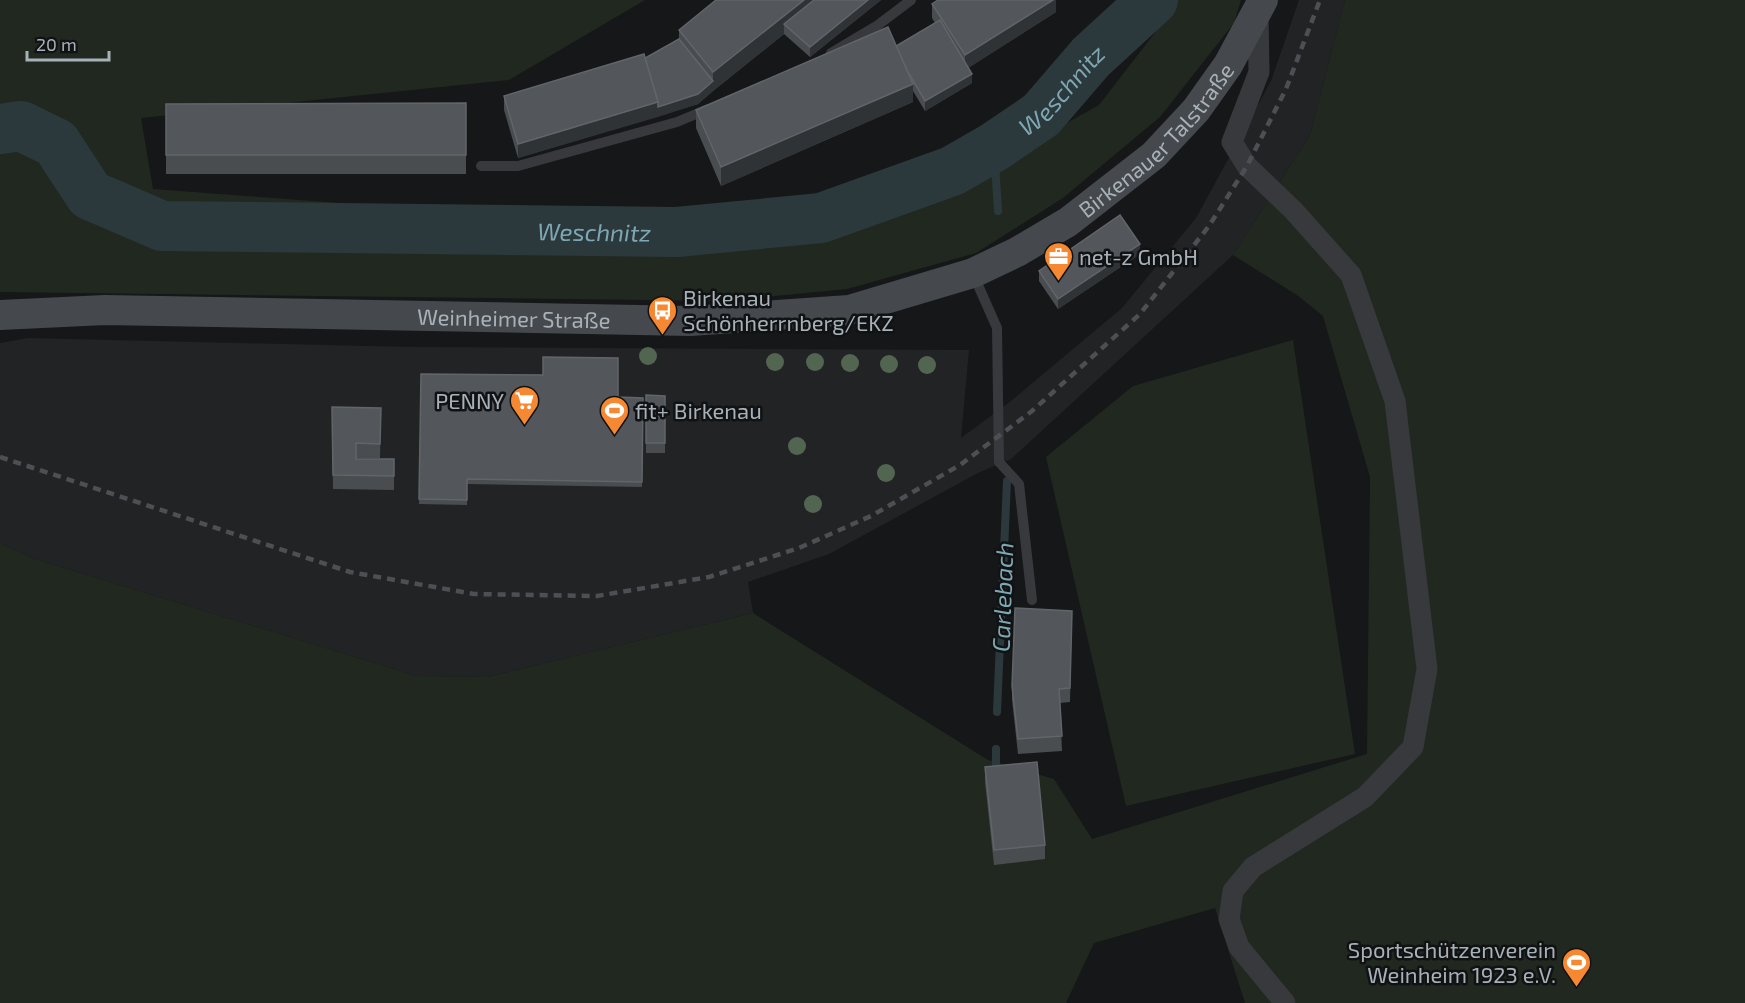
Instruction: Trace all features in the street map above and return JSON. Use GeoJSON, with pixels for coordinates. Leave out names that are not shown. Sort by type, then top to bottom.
{"type":"FeatureCollection","features":[{"type":"Feature","properties":{"kind":"main road","name":"Birkenauer Talstraße"},"geometry":{"type":"LineString","coordinates":[[1017,252],[1068,222],[1154,155],[1196,110],[1228,64],[1261,6]]}},
{"type":"Feature","properties":{"kind":"main road","name":"Weinheimer Straße"},"geometry":{"type":"LineString","coordinates":[[0,315],[105,310],[726,320],[849,310],[973,273],[1017,252]]}},
{"type":"Feature","properties":{"kind":"street"},"geometry":{"type":"LineString","coordinates":[[1261,6],[1259,72],[1232,142],[1247,166],[1293,210],[1351,275],[1395,401],[1427,669],[1413,747],[1365,797],[1253,867],[1233,891],[1229,919],[1239,947],[1285,1003]]}},
{"type":"Feature","properties":{"kind":"lane"},"geometry":{"type":"LineString","coordinates":[[821,59],[878,25],[911,0]]}},
{"type":"Feature","properties":{"kind":"lane"},"geometry":{"type":"LineString","coordinates":[[481,166],[518,166],[677,122],[718,104]]}},
{"type":"Feature","properties":{"kind":"lane"},"geometry":{"type":"LineString","coordinates":[[973,273],[997,328],[999,462],[1019,484],[1032,600]]}},
{"type":"Feature","properties":{"kind":"shaded area"},"geometry":{"type":"Polygon","coordinates":[[[0,0],[645,0],[509,80],[141,118],[153,189],[683,229],[854,207],[977,173],[1099,105],[1171,12],[1176,0],[1241,0],[1234,23],[1160,117],[1063,198],[976,253],[847,289],[725,301],[0,292],[0,0]]]}},
{"type":"Feature","properties":{"kind":"shaded area"},"geometry":{"type":"Polygon","coordinates":[[[1299,0],[1345,0],[1310,135],[1233,255],[1011,459],[978,473],[829,554],[748,582],[753,613],[487,677],[417,676],[32,558],[0,543],[0,343],[28,338],[409,347],[969,350],[961,438],[1011,401],[1122,308],[1196,218],[1271,81],[1299,0]]]}},
{"type":"Feature","properties":{"kind":"shaded area"},"geometry":{"type":"Polygon","coordinates":[[[1345,0],[1745,0],[1745,1003],[1245,1003],[1215,908],[1094,943],[1066,1003],[0,1003],[0,543],[32,558],[417,676],[487,677],[753,613],[988,760],[1054,779],[1092,839],[1367,754],[1370,477],[1323,316],[1297,295],[1233,255],[1310,135],[1345,0]]]}},
{"type":"Feature","properties":{"kind":"shaded area"},"geometry":{"type":"Polygon","coordinates":[[[1293,340],[1355,754],[1126,806],[1046,457],[1133,386],[1293,340]]]}},
{"type":"Feature","properties":{"kind":"building"},"geometry":{"type":"Polygon","coordinates":[[[716,0],[804,0],[713,72],[679,30],[716,0]]]}},
{"type":"Feature","properties":{"kind":"building"},"geometry":{"type":"Polygon","coordinates":[[[814,0],[868,0],[810,47],[784,24],[814,0]]]}},
{"type":"Feature","properties":{"kind":"building"},"geometry":{"type":"Polygon","coordinates":[[[938,0],[1053,0],[965,55],[932,4],[938,0]]]}},
{"type":"Feature","properties":{"kind":"building"},"geometry":{"type":"Polygon","coordinates":[[[940,20],[972,74],[925,101],[896,46],[940,20]]]}},
{"type":"Feature","properties":{"kind":"building"},"geometry":{"type":"Polygon","coordinates":[[[888,27],[913,84],[721,167],[696,110],[888,27]]]}},
{"type":"Feature","properties":{"kind":"building"},"geometry":{"type":"Polygon","coordinates":[[[679,39],[713,81],[698,94],[658,107],[645,58],[679,39]]]}},
{"type":"Feature","properties":{"kind":"building"},"geometry":{"type":"Polygon","coordinates":[[[644,54],[658,102],[518,144],[504,96],[644,54]]]}},
{"type":"Feature","properties":{"kind":"building"},"geometry":{"type":"Polygon","coordinates":[[[466,103],[466,155],[166,155],[166,104],[466,103]]]}},
{"type":"Feature","properties":{"kind":"building"},"geometry":{"type":"Polygon","coordinates":[[[1120,215],[1140,244],[1058,299],[1039,271],[1120,215]]]}},
{"type":"Feature","properties":{"kind":"building"},"geometry":{"type":"Polygon","coordinates":[[[543,357],[618,358],[618,397],[643,398],[642,482],[467,479],[467,500],[419,499],[421,374],[543,375],[543,357]]]}},
{"type":"Feature","properties":{"kind":"building"},"geometry":{"type":"Polygon","coordinates":[[[646,395],[665,396],[665,443],[646,443],[646,395]]]}},
{"type":"Feature","properties":{"kind":"building"},"geometry":{"type":"Polygon","coordinates":[[[332,407],[381,408],[380,444],[356,443],[356,459],[394,459],[394,476],[333,475],[332,407]]]}},
{"type":"Feature","properties":{"kind":"building"},"geometry":{"type":"Polygon","coordinates":[[[1015,608],[1072,611],[1070,688],[1059,689],[1062,736],[1018,739],[1012,686],[1015,608]]]}},
{"type":"Feature","properties":{"kind":"building"},"geometry":{"type":"Polygon","coordinates":[[[1037,762],[1045,845],[994,850],[985,767],[1037,762]]]}},
{"type":"Feature","properties":{"kind":"waterway","name":"Weschnitz"},"geometry":{"type":"LineString","coordinates":[[0,129],[21,126],[56,143],[90,195],[162,226],[677,232],[821,218],[952,171],[994,147],[1041,115],[1091,57],[1153,0]]}},
{"type":"Feature","properties":{"kind":"waterway","name":"Carlebach"},"geometry":{"type":"LineString","coordinates":[[994,147],[998,211]]}},
{"type":"Feature","properties":{"kind":"waterway","name":"Carlebach"},"geometry":{"type":"LineString","coordinates":[[997,712],[1007,481]]}},
{"type":"Feature","properties":{"kind":"waterway","name":"Carlebach"},"geometry":{"type":"LineString","coordinates":[[996,749],[996,766]]}},
{"type":"Feature","properties":{"kind":"railway"},"geometry":{"type":"LineString","coordinates":[[0,457],[350,572],[474,594],[597,596],[709,577],[799,548],[871,516],[960,465],[1032,411],[1140,314],[1209,226],[1247,166],[1286,89],[1320,0]]}},
{"type":"Feature","properties":{"kind":"place","name":"net-z GmbH"},"geometry":{"type":"Point","coordinates":[1058,282]}},
{"type":"Feature","properties":{"kind":"place","name":"Birkenau Schönherrnberg/EKZ"},"geometry":{"type":"Point","coordinates":[662,336]}},
{"type":"Feature","properties":{"kind":"place","name":"PENNY"},"geometry":{"type":"Point","coordinates":[525,426]}},
{"type":"Feature","properties":{"kind":"place","name":"fit+ Birkenau"},"geometry":{"type":"Point","coordinates":[614,436]}},
{"type":"Feature","properties":{"kind":"place","name":"Sportschützenverein Weinheim 1923 e.V."},"geometry":{"type":"Point","coordinates":[1577,988]}}]}
